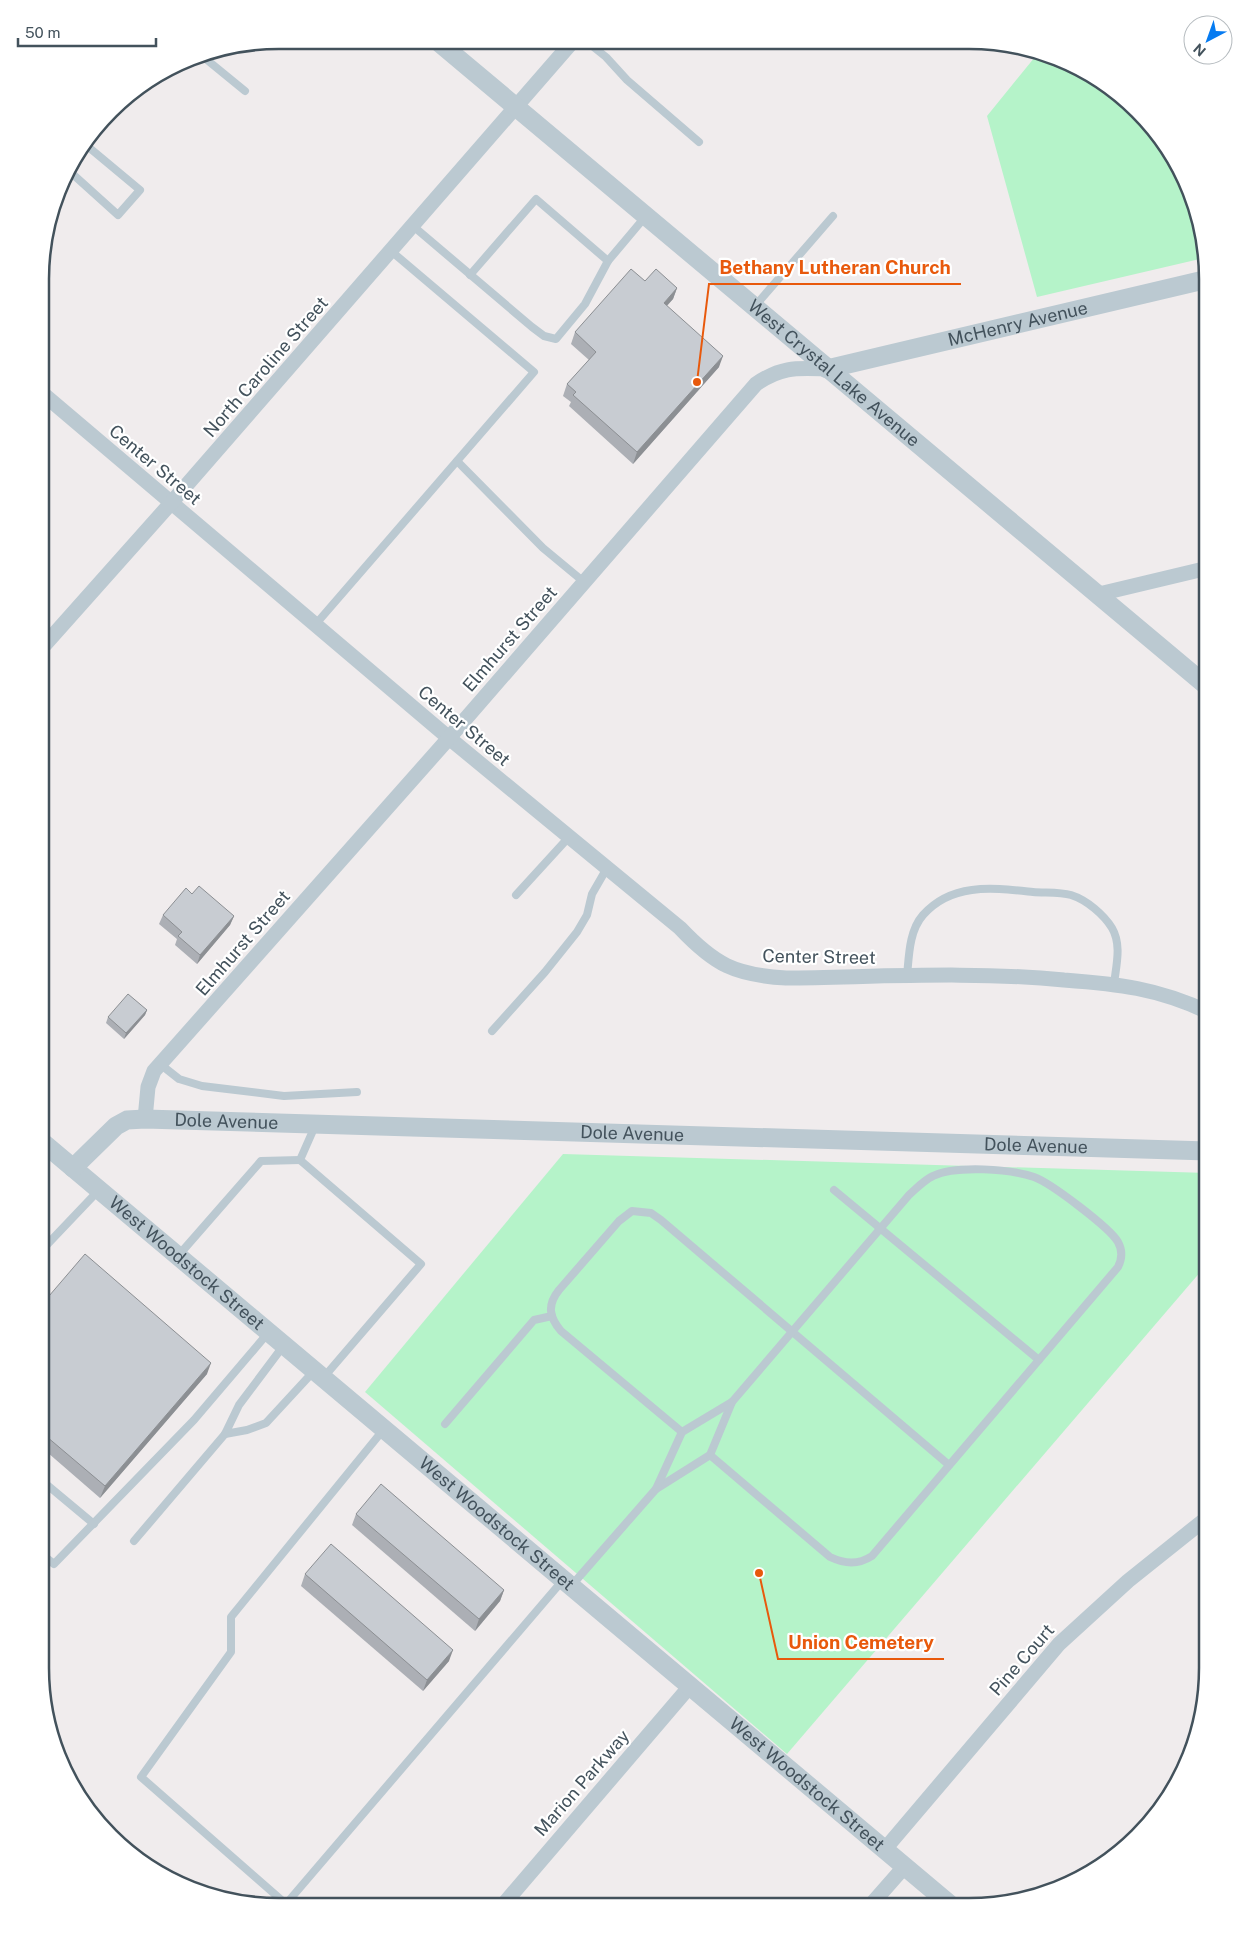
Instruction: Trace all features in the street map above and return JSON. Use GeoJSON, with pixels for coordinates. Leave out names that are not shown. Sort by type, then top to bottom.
{"type":"FeatureCollection","features":[{"type":"Feature","properties":{"kind":"street","name":"West Crystal Lake Avenue"},"geometry":{"type":"LineString","coordinates":[[447,49],[1199,679]]}},
{"type":"Feature","properties":{"kind":"street","name":"North Caroline Street"},"geometry":{"type":"LineString","coordinates":[[49,640],[413,226],[565,49]]}},
{"type":"Feature","properties":{"kind":"street","name":"McHenry Avenue"},"geometry":{"type":"LineString","coordinates":[[827,369],[1199,281]]}},
{"type":"Feature","properties":{"kind":"street","name":"Elmhurst Street"},"geometry":{"type":"LineString","coordinates":[[145,1119],[148,1087],[154,1071],[449,738],[756,384],[773,372],[800,368],[827,369]]}},
{"type":"Feature","properties":{"kind":"street","name":"Center Street"},"geometry":{"type":"LineString","coordinates":[[49,399],[449,738],[680,928],[699,948],[718,962],[739,972],[760,977],[1013,975],[1114,984],[1161,992],[1199,1008]]}},
{"type":"Feature","properties":{"kind":"street"},"geometry":{"type":"LineString","coordinates":[[1099,594],[1199,570]]}},
{"type":"Feature","properties":{"kind":"street","name":"Dole Avenue"},"geometry":{"type":"LineString","coordinates":[[73,1168],[116,1126],[127,1120],[145,1119],[1199,1151]]}},
{"type":"Feature","properties":{"kind":"street","name":"West Woodstock Street"},"geometry":{"type":"LineString","coordinates":[[49,1149],[568,1581],[942,1898]]}},
{"type":"Feature","properties":{"kind":"street","name":"Pine Court"},"geometry":{"type":"LineString","coordinates":[[885,1849],[1059,1644],[1128,1581],[1199,1524]]}},
{"type":"Feature","properties":{"kind":"street","name":"Marion Parkway"},"geometry":{"type":"LineString","coordinates":[[509,1898],[691,1685]]}},
{"type":"Feature","properties":{"kind":"street"},"geometry":{"type":"LineString","coordinates":[[877,1898],[905,1866]]}},
{"type":"Feature","properties":{"kind":"lane"},"geometry":{"type":"LineString","coordinates":[[596,49],[627,80],[700,142]]}},
{"type":"Feature","properties":{"kind":"lane"},"geometry":{"type":"LineString","coordinates":[[208,60],[245,91]]}},
{"type":"Feature","properties":{"kind":"lane"},"geometry":{"type":"LineString","coordinates":[[73,175],[118,215],[140,190],[90,148]]}},
{"type":"Feature","properties":{"kind":"lane"},"geometry":{"type":"LineString","coordinates":[[470,275],[536,199],[608,261]]}},
{"type":"Feature","properties":{"kind":"lane"},"geometry":{"type":"LineString","coordinates":[[413,226],[532,328],[544,336],[556,339],[585,304],[608,261],[645,216]]}},
{"type":"Feature","properties":{"kind":"lane"},"geometry":{"type":"LineString","coordinates":[[753,307],[833,216]]}},
{"type":"Feature","properties":{"kind":"lane"},"geometry":{"type":"LineString","coordinates":[[315,625],[534,372],[391,251]]}},
{"type":"Feature","properties":{"kind":"lane"},"geometry":{"type":"LineString","coordinates":[[457,461],[543,548],[584,582]]}},
{"type":"Feature","properties":{"kind":"lane"},"geometry":{"type":"LineString","coordinates":[[516,895],[569,837]]}},
{"type":"Feature","properties":{"kind":"lane"},"geometry":{"type":"LineString","coordinates":[[492,1031],[545,972],[576,932],[586,915],[592,894],[607,868]]}},
{"type":"Feature","properties":{"kind":"lane"},"geometry":{"type":"LineString","coordinates":[[906,976],[912,933],[923,915],[942,900],[962,890],[988,887],[1072,895],[1094,908],[1112,928],[1118,944],[1114,984]]}},
{"type":"Feature","properties":{"kind":"lane"},"geometry":{"type":"LineString","coordinates":[[160,1064],[178,1079],[202,1086],[284,1096],[357,1092]]}},
{"type":"Feature","properties":{"kind":"lane"},"geometry":{"type":"LineString","coordinates":[[300,1160],[316,1124]]}},
{"type":"Feature","properties":{"kind":"lane"},"geometry":{"type":"LineString","coordinates":[[178,1256],[261,1161],[300,1160],[421,1264],[319,1374],[266,1423],[247,1430],[225,1434]]}},
{"type":"Feature","properties":{"kind":"lane"},"geometry":{"type":"LineString","coordinates":[[291,1898],[568,1581],[656,1489],[710,1455],[732,1402],[909,1195],[932,1176],[952,1171],[984,1170],[1021,1174],[1046,1183],[1112,1234],[1122,1250],[1122,1259],[1118,1267],[872,1556],[865,1560],[848,1563],[830,1557],[710,1455]]}},
{"type":"Feature","properties":{"kind":"lane"},"geometry":{"type":"LineString","coordinates":[[49,1243],[99,1190]]}},
{"type":"Feature","properties":{"kind":"lane"},"geometry":{"type":"LineString","coordinates":[[834,1190],[1039,1360]]}},
{"type":"Feature","properties":{"kind":"lane"},"geometry":{"type":"LineString","coordinates":[[682,1432],[561,1330],[552,1316],[550,1307],[552,1299],[618,1221],[632,1211],[651,1213],[661,1220],[949,1465]]}},
{"type":"Feature","properties":{"kind":"lane"},"geometry":{"type":"LineString","coordinates":[[445,1424],[534,1320],[552,1316]]}},
{"type":"Feature","properties":{"kind":"lane"},"geometry":{"type":"LineString","coordinates":[[49,1560],[54,1564],[94,1524],[194,1420],[269,1332]]}},
{"type":"Feature","properties":{"kind":"lane"},"geometry":{"type":"LineString","coordinates":[[134,1541],[225,1434],[238,1405],[284,1345]]}},
{"type":"Feature","properties":{"kind":"lane"},"geometry":{"type":"LineString","coordinates":[[656,1489],[682,1432],[732,1402]]}},
{"type":"Feature","properties":{"kind":"lane"},"geometry":{"type":"LineString","coordinates":[[279,1898],[141,1776],[231,1652],[231,1617],[384,1429]]}},
{"type":"Feature","properties":{"kind":"lane"},"geometry":{"type":"LineString","coordinates":[[49,1486],[94,1524]]}},
{"type":"Feature","properties":{"kind":"green space"},"geometry":{"type":"Polygon","coordinates":[[[1034,58],[1071,72],[1109,96],[1132,116],[1152,139],[1176,177],[1191,219],[1198,259],[1037,297],[987,116],[1034,58]]]}},
{"type":"Feature","properties":{"kind":"green space"},"geometry":{"type":"Polygon","coordinates":[[[563,1154],[1199,1173],[1199,1273],[787,1754],[365,1392],[563,1154]]]}},
{"type":"Feature","properties":{"kind":"building"},"geometry":{"type":"Polygon","coordinates":[[[631,269],[645,281],[656,269],[677,288],[664,303],[723,356],[637,452],[573,395],[576,392],[567,384],[596,352],[575,332],[631,269]]]}},
{"type":"Feature","properties":{"kind":"building"},"geometry":{"type":"Polygon","coordinates":[[[199,886],[234,916],[200,955],[178,936],[182,932],[163,915],[186,888],[192,894],[199,886]]]}},
{"type":"Feature","properties":{"kind":"building"},"geometry":{"type":"Polygon","coordinates":[[[128,994],[147,1010],[126,1033],[108,1017],[128,994]]]}},
{"type":"Feature","properties":{"kind":"building"},"geometry":{"type":"Polygon","coordinates":[[[85,1254],[211,1363],[105,1486],[49,1439],[49,1296],[85,1254]]]}},
{"type":"Feature","properties":{"kind":"building"},"geometry":{"type":"Polygon","coordinates":[[[381,1484],[504,1590],[479,1619],[356,1514],[381,1484]]]}},
{"type":"Feature","properties":{"kind":"building"},"geometry":{"type":"Polygon","coordinates":[[[331,1544],[453,1650],[427,1680],[305,1574],[331,1544]]]}},
{"type":"Feature","properties":{"kind":"place","name":"Bethany Lutheran Church"},"geometry":{"type":"Point","coordinates":[697,382]}},
{"type":"Feature","properties":{"kind":"place","name":"Union Cemetery"},"geometry":{"type":"Point","coordinates":[759,1573]}}]}
